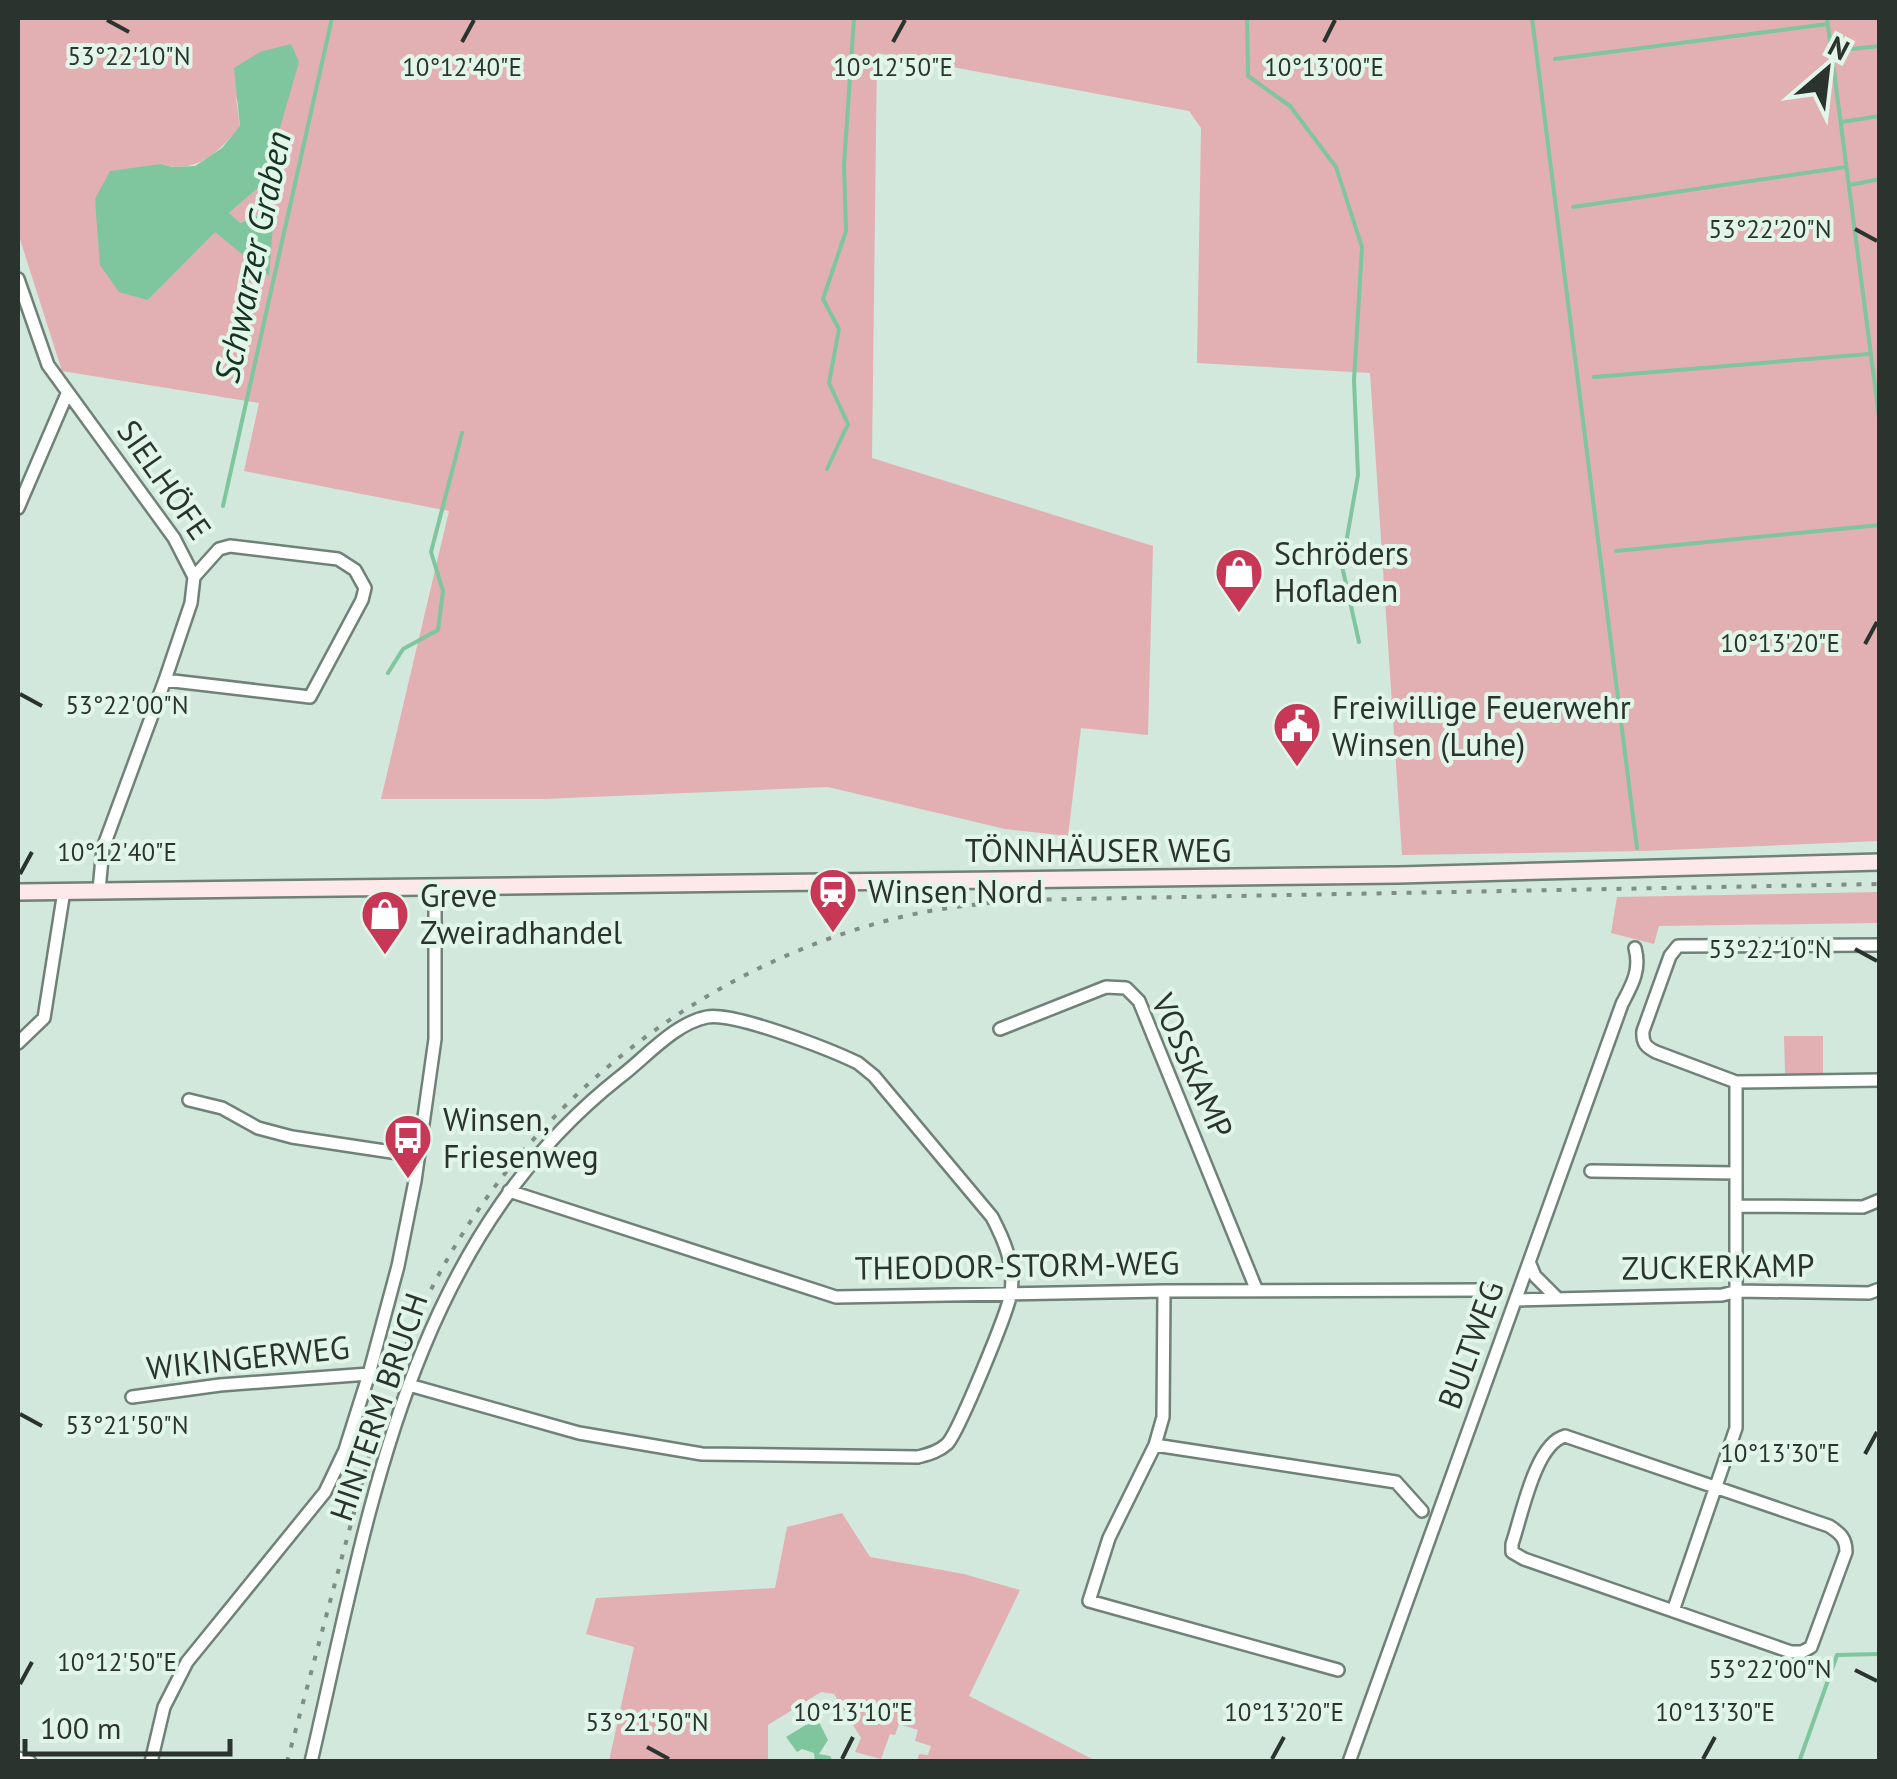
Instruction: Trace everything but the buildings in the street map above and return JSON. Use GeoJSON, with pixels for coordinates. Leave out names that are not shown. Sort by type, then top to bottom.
{"type":"FeatureCollection","features":[{"type":"Feature","properties":{"kind":"main road","name":"TÖNNHÄUSER WEG"},"geometry":{"type":"LineString","coordinates":[[18,892],[1399,875],[1880,862]]}},
{"type":"Feature","properties":{"kind":"street","name":"SIELHÖFE"},"geometry":{"type":"LineString","coordinates":[[18,279],[48,364],[66,394],[147,498],[187,558],[194,577],[191,603],[166,680],[103,848],[98,890]]}},
{"type":"Feature","properties":{"kind":"street"},"geometry":{"type":"LineString","coordinates":[[18,508],[66,394]]}},
{"type":"Feature","properties":{"kind":"street"},"geometry":{"type":"LineString","coordinates":[[166,680],[310,696],[365,588],[355,570],[338,559],[230,546],[219,549],[194,577]]}},
{"type":"Feature","properties":{"kind":"street"},"geometry":{"type":"LineString","coordinates":[[151,1762],[164,1708],[187,1662],[325,1492],[345,1450],[370,1374],[398,1266],[435,1038],[435,888]]}},
{"type":"Feature","properties":{"kind":"street"},"geometry":{"type":"LineString","coordinates":[[18,1043],[44,1018],[64,890]]}},
{"type":"Feature","properties":{"kind":"street"},"geometry":{"type":"LineString","coordinates":[[1880,946],[1678,946],[1670,956],[1642,1040],[1656,1052],[1736,1082],[1880,1080]]}},
{"type":"Feature","properties":{"kind":"street","name":"BULTWEG"},"geometry":{"type":"LineString","coordinates":[[1348,1762],[1615,1021],[1635,979],[1639,962],[1635,948]]}},
{"type":"Feature","properties":{"kind":"street","name":"VOSSKAMP"},"geometry":{"type":"LineString","coordinates":[[1000,1029],[1106,986],[1126,988],[1139,1000],[1257,1291]]}},
{"type":"Feature","properties":{"kind":"street","name":"HINTERM BRUCH"},"geometry":{"type":"LineString","coordinates":[[311,1762],[366,1528],[408,1385],[450,1283],[509,1191],[564,1125],[687,1024],[708,1017],[731,1018],[839,1054],[874,1076],[992,1217],[1004,1241],[1011,1269],[1011,1294]]}},
{"type":"Feature","properties":{"kind":"street"},"geometry":{"type":"LineString","coordinates":[[1673,1612],[1736,1428],[1736,1082]]}},
{"type":"Feature","properties":{"kind":"street"},"geometry":{"type":"LineString","coordinates":[[189,1100],[222,1108],[258,1128],[292,1137],[418,1156]]}},
{"type":"Feature","properties":{"kind":"street"},"geometry":{"type":"LineString","coordinates":[[1591,1171],[1736,1172]]}},
{"type":"Feature","properties":{"kind":"street","name":"THEODOR-STORM-WEG"},"geometry":{"type":"LineString","coordinates":[[509,1191],[836,1297],[1483,1290]]}},
{"type":"Feature","properties":{"kind":"street"},"geometry":{"type":"LineString","coordinates":[[1736,1206],[1863,1208],[1880,1200]]}},
{"type":"Feature","properties":{"kind":"street"},"geometry":{"type":"LineString","coordinates":[[1530,1264],[1535,1276],[1556,1298]]}},
{"type":"Feature","properties":{"kind":"street","name":"ZUCKERKAMP"},"geometry":{"type":"LineString","coordinates":[[1516,1300],[1722,1296],[1738,1292],[1870,1293],[1880,1289]]}},
{"type":"Feature","properties":{"kind":"street"},"geometry":{"type":"LineString","coordinates":[[1164,1291],[1162,1418],[1155,1445],[1109,1538],[1089,1601],[1338,1670]]}},
{"type":"Feature","properties":{"kind":"street"},"geometry":{"type":"LineString","coordinates":[[408,1385],[580,1433],[702,1454],[918,1457],[936,1452],[957,1430],[1011,1294]]}},
{"type":"Feature","properties":{"kind":"street","name":"WIKINGERWEG"},"geometry":{"type":"LineString","coordinates":[[132,1397],[220,1384],[370,1374]]}},
{"type":"Feature","properties":{"kind":"street"},"geometry":{"type":"LineString","coordinates":[[1555,1438],[1574,1438],[1716,1488],[1840,1533],[1846,1542],[1846,1552],[1811,1647],[1791,1652],[1512,1552],[1543,1453],[1555,1438]]}},
{"type":"Feature","properties":{"kind":"street"},"geometry":{"type":"LineString","coordinates":[[1155,1445],[1396,1482],[1422,1511]]}},
{"type":"Feature","properties":{"kind":"street"},"geometry":{"type":"LineString","coordinates":[[18,1758],[30,1762]]}},
{"type":"Feature","properties":{"kind":"shaded area"},"geometry":{"type":"Polygon","coordinates":[[[18,18],[1879,18],[1879,841],[1644,851],[1402,855],[1370,373],[1197,363],[1201,128],[1189,111],[877,53],[872,458],[1153,546],[1148,735],[1081,728],[1068,836],[1005,829],[828,787],[544,799],[381,799],[449,511],[244,471],[259,403],[62,371],[18,233],[18,18]],[[236,97],[240,127],[223,145],[196,164],[161,164],[95,199],[100,228],[148,300],[215,231],[268,275],[274,213],[239,223],[229,213],[264,183],[236,97]]]}},
{"type":"Feature","properties":{"kind":"shaded area"},"geometry":{"type":"Polygon","coordinates":[[[1879,892],[1879,923],[1659,926],[1654,944],[1611,933],[1617,897],[1879,892]]]}},
{"type":"Feature","properties":{"kind":"shaded area"},"geometry":{"type":"Polygon","coordinates":[[[1784,1036],[1823,1036],[1823,1074],[1785,1074],[1784,1036]]]}},
{"type":"Feature","properties":{"kind":"shaded area"},"geometry":{"type":"Polygon","coordinates":[[[842,1513],[870,1557],[964,1574],[1020,1590],[969,1696],[1096,1761],[917,1761],[919,1754],[928,1755],[931,1746],[915,1741],[918,1730],[899,1724],[895,1735],[890,1734],[881,1759],[855,1752],[861,1738],[834,1694],[821,1692],[768,1725],[768,1761],[609,1761],[634,1647],[586,1634],[596,1598],[775,1588],[787,1527],[842,1513]]]}},
{"type":"Feature","properties":{"kind":"water"},"geometry":{"type":"Polygon","coordinates":[[[291,44],[299,62],[264,183],[229,213],[240,223],[274,213],[269,276],[215,232],[148,300],[119,292],[100,265],[95,199],[110,171],[161,164],[195,166],[222,148],[240,126],[234,68],[260,52],[291,44]]]}},
{"type":"Feature","properties":{"kind":"water"},"geometry":{"type":"Polygon","coordinates":[[[817,1718],[828,1740],[819,1754],[830,1756],[833,1761],[815,1761],[814,1753],[802,1749],[797,1752],[786,1737],[817,1718]]]}},
{"type":"Feature","properties":{"kind":"waterway","name":"Schwarzer Graben"},"geometry":{"type":"LineString","coordinates":[[223,506],[332,18]]}},
{"type":"Feature","properties":{"kind":"waterway"},"geometry":{"type":"LineString","coordinates":[[827,469],[848,424],[829,383],[839,329],[823,299],[846,231],[844,165],[854,18]]}},
{"type":"Feature","properties":{"kind":"waterway"},"geometry":{"type":"LineString","coordinates":[[1247,18],[1248,76],[1290,106],[1336,167],[1362,247],[1354,380],[1358,475],[1342,566],[1359,642]]}},
{"type":"Feature","properties":{"kind":"waterway"},"geometry":{"type":"LineString","coordinates":[[1532,18],[1637,848]]}},
{"type":"Feature","properties":{"kind":"waterway"},"geometry":{"type":"LineString","coordinates":[[1827,18],[1880,424]]}},
{"type":"Feature","properties":{"kind":"waterway"},"geometry":{"type":"LineString","coordinates":[[1555,59],[1828,24]]}},
{"type":"Feature","properties":{"kind":"waterway"},"geometry":{"type":"LineString","coordinates":[[1832,51],[1880,46]]}},
{"type":"Feature","properties":{"kind":"waterway"},"geometry":{"type":"LineString","coordinates":[[1841,122],[1880,116]]}},
{"type":"Feature","properties":{"kind":"waterway"},"geometry":{"type":"LineString","coordinates":[[1573,207],[1846,167]]}},
{"type":"Feature","properties":{"kind":"waterway"},"geometry":{"type":"LineString","coordinates":[[1850,185],[1880,179]]}},
{"type":"Feature","properties":{"kind":"waterway"},"geometry":{"type":"LineString","coordinates":[[1594,377],[1869,354]]}},
{"type":"Feature","properties":{"kind":"waterway"},"geometry":{"type":"LineString","coordinates":[[388,673],[403,649],[438,630],[443,591],[431,552],[462,433]]}},
{"type":"Feature","properties":{"kind":"waterway"},"geometry":{"type":"LineString","coordinates":[[1616,551],[1880,525]]}},
{"type":"Feature","properties":{"kind":"waterway"},"geometry":{"type":"LineString","coordinates":[[1799,1762],[1837,1655],[1880,1654]]}},
{"type":"Feature","properties":{"kind":"railway"},"geometry":{"type":"LineString","coordinates":[[287,1762],[388,1393],[417,1319],[454,1247],[499,1181],[551,1120],[610,1065],[674,1017],[743,976],[816,943],[893,919],[1021,900],[1880,884]]}},
{"type":"Feature","properties":{"kind":"place","name":"Schröders Hofladen"},"geometry":{"type":"Point","coordinates":[1239,614]}},
{"type":"Feature","properties":{"kind":"place","name":"Freiwillige Feuerwehr Winsen (Luhe)"},"geometry":{"type":"Point","coordinates":[1297,768]}},
{"type":"Feature","properties":{"kind":"place","name":"Winsen Nord"},"geometry":{"type":"Point","coordinates":[833,934]}},
{"type":"Feature","properties":{"kind":"place","name":"Greve Zweiradhandel"},"geometry":{"type":"Point","coordinates":[385,956]}},
{"type":"Feature","properties":{"kind":"place","name":"Winsen, Friesenweg"},"geometry":{"type":"Point","coordinates":[408,1180]}}]}
